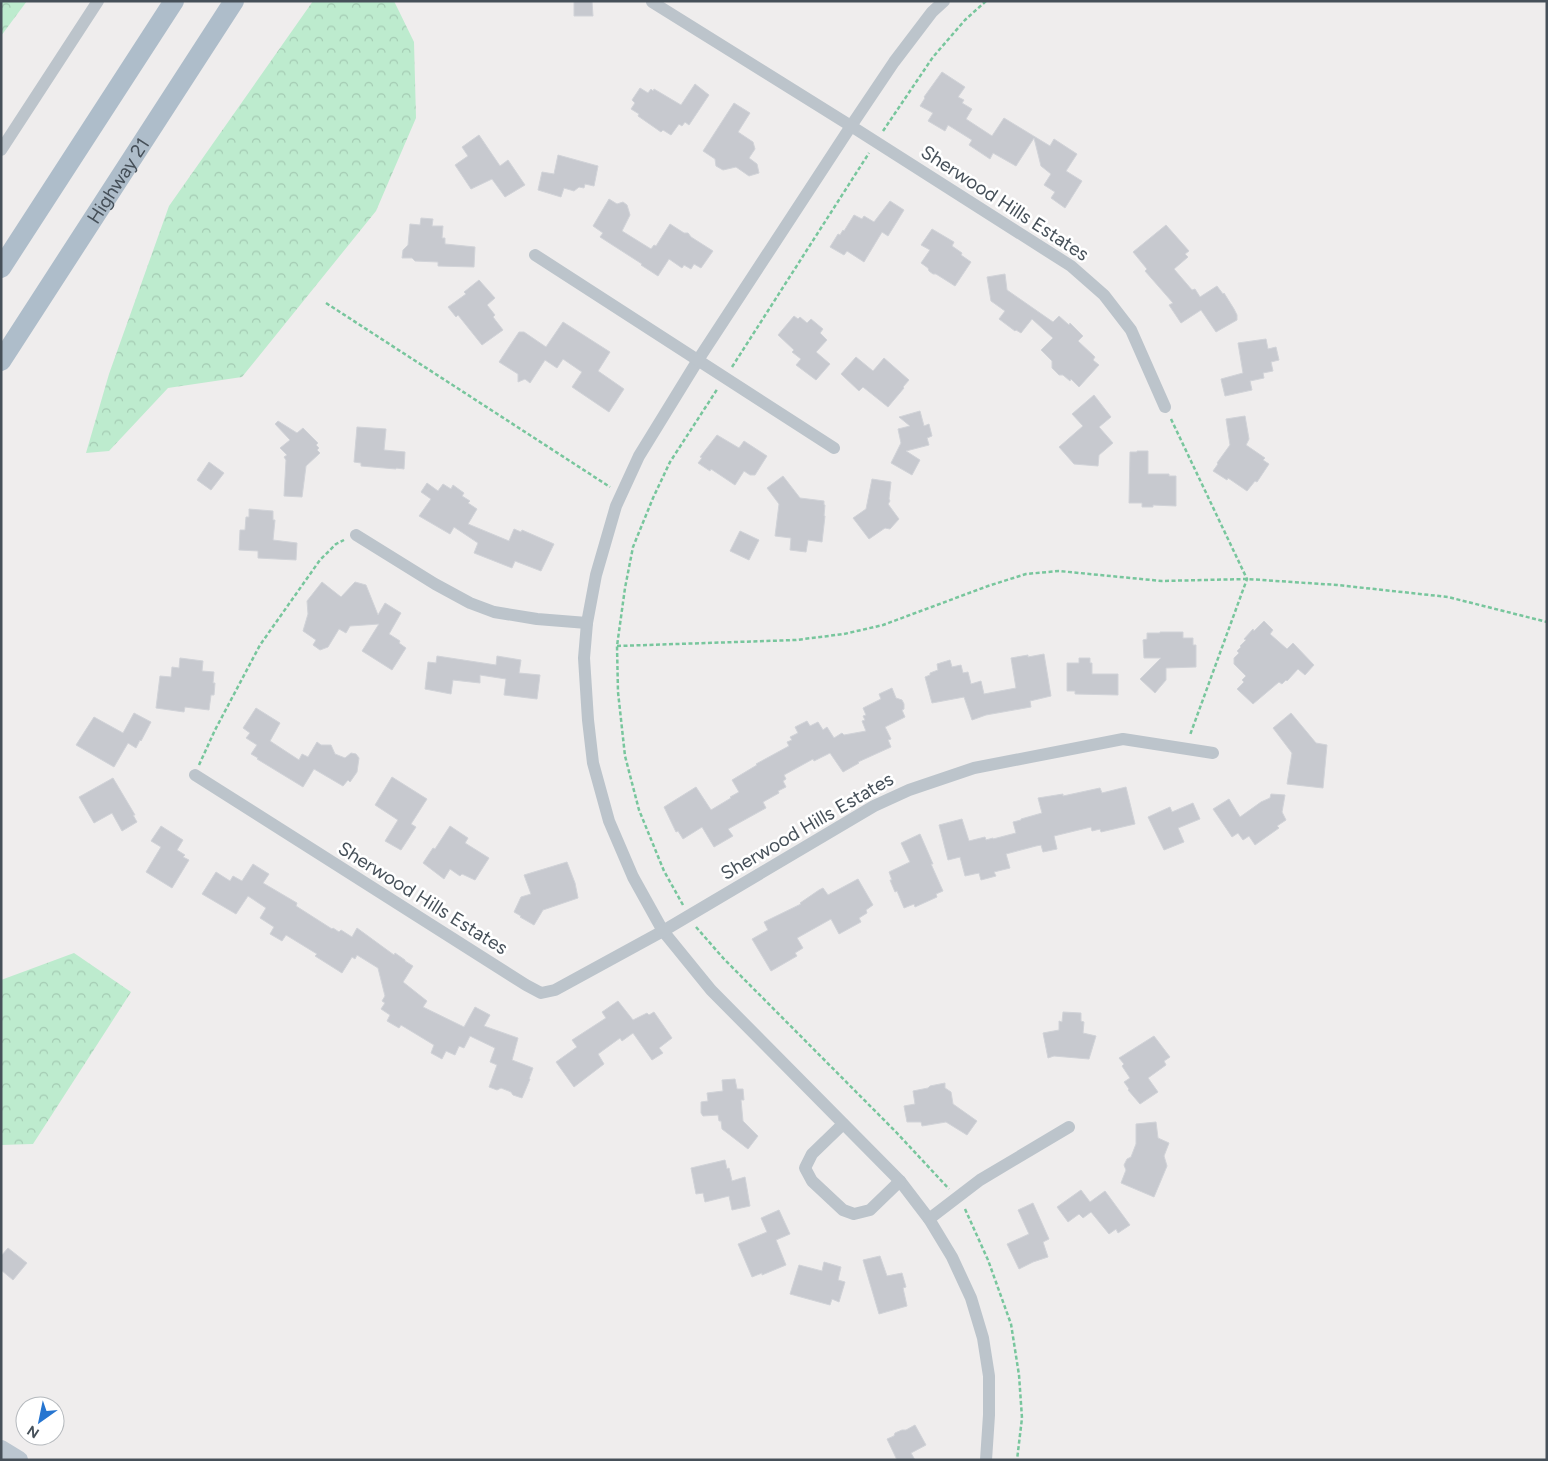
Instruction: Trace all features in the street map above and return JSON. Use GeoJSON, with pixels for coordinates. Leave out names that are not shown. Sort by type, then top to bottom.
{"type":"FeatureCollection","features":[{"type":"Feature","properties":{"kind":"main road"},"geometry":{"type":"LineString","coordinates":[[1,268],[174,1]]}},
{"type":"Feature","properties":{"kind":"main road","name":"Highway 21"},"geometry":{"type":"LineString","coordinates":[[1,361],[234,1]]}},
{"type":"Feature","properties":{"kind":"main road"},"geometry":{"type":"LineString","coordinates":[[1,1449],[18,1460]]}},
{"type":"Feature","properties":{"kind":"street"},"geometry":{"type":"LineString","coordinates":[[1,150],[98,1]]}},
{"type":"Feature","properties":{"kind":"street"},"geometry":{"type":"LineString","coordinates":[[944,1],[932,12],[894,62],[851,126],[698,360],[639,456],[616,506],[596,575],[587,623],[584,658],[593,763],[609,821],[633,877],[663,931],[712,990],[900,1181],[929,1219],[952,1257],[971,1298],[983,1338],[989,1376],[986,1460]]}},
{"type":"Feature","properties":{"kind":"street","name":"Sherwood Hills Estates"},"geometry":{"type":"LineString","coordinates":[[652,2],[1070,266],[1104,295],[1131,330],[1165,406]]}},
{"type":"Feature","properties":{"kind":"street"},"geometry":{"type":"LineString","coordinates":[[534,255],[834,448]]}},
{"type":"Feature","properties":{"kind":"street"},"geometry":{"type":"LineString","coordinates":[[356,535],[435,584],[470,603],[494,612],[537,619],[587,623]]}},
{"type":"Feature","properties":{"kind":"street","name":"Sherwood Hills Estates"},"geometry":{"type":"LineString","coordinates":[[195,775],[541,993],[555,990],[663,931],[874,806],[909,790],[974,768],[1123,739],[1213,752]]}},
{"type":"Feature","properties":{"kind":"street"},"geometry":{"type":"LineString","coordinates":[[843,1124],[812,1154],[805,1168],[812,1181],[843,1210],[854,1214],[870,1210],[900,1181]]}},
{"type":"Feature","properties":{"kind":"street"},"geometry":{"type":"LineString","coordinates":[[929,1219],[980,1180],[1069,1127]]}},
{"type":"Feature","properties":{"kind":"path"},"geometry":{"type":"LineString","coordinates":[[883,131],[934,57],[965,20],[986,1]]}},
{"type":"Feature","properties":{"kind":"path"},"geometry":{"type":"LineString","coordinates":[[732,367],[872,149]]}},
{"type":"Feature","properties":{"kind":"path"},"geometry":{"type":"LineString","coordinates":[[326,303],[621,494]]}},
{"type":"Feature","properties":{"kind":"path"},"geometry":{"type":"LineString","coordinates":[[684,907],[664,871],[639,810],[625,756],[618,692],[617,646],[633,548],[670,462],[722,383]]}},
{"type":"Feature","properties":{"kind":"path"},"geometry":{"type":"LineString","coordinates":[[1165,406],[1247,579],[1185,748]]}},
{"type":"Feature","properties":{"kind":"path"},"geometry":{"type":"LineString","coordinates":[[195,775],[215,730],[260,645],[320,560],[336,544],[356,535]]}},
{"type":"Feature","properties":{"kind":"path"},"geometry":{"type":"LineString","coordinates":[[617,646],[796,640],[844,634],[882,625],[1026,574],[1059,571],[1162,581],[1247,579],[1337,585],[1448,597],[1547,622]]}},
{"type":"Feature","properties":{"kind":"path"},"geometry":{"type":"LineString","coordinates":[[695,925],[724,959],[896,1132],[947,1187]]}},
{"type":"Feature","properties":{"kind":"path"},"geometry":{"type":"LineString","coordinates":[[962,1202],[988,1260],[1011,1324],[1019,1374],[1022,1418],[1017,1460]]}},
{"type":"Feature","properties":{"kind":"green space"},"geometry":{"type":"Polygon","coordinates":[[[1,1],[27,1],[1,36],[1,1]]]}},
{"type":"Feature","properties":{"kind":"green space"},"geometry":{"type":"Polygon","coordinates":[[[313,1],[394,1],[414,42],[416,118],[376,211],[242,377],[168,388],[109,451],[86,453],[109,374],[169,206],[313,1]]]}},
{"type":"Feature","properties":{"kind":"green space"},"geometry":{"type":"Polygon","coordinates":[[[74,953],[131,992],[33,1144],[1,1145],[1,980],[74,953]]]}},
{"type":"Feature","properties":{"kind":"building"},"geometry":{"type":"Polygon","coordinates":[[[574,1],[592,1],[593,16],[574,16],[574,1]]]}},
{"type":"Feature","properties":{"kind":"building"},"geometry":{"type":"Polygon","coordinates":[[[942,72],[965,87],[958,97],[964,100],[962,103],[972,109],[966,119],[992,136],[1004,118],[1050,146],[1054,139],[1077,154],[1066,171],[1082,181],[1065,208],[1051,198],[1055,192],[1044,185],[1051,174],[1041,166],[1034,138],[1016,166],[993,153],[990,159],[969,145],[972,140],[948,125],[945,131],[928,121],[933,113],[920,106],[924,97],[942,72]]]}},
{"type":"Feature","properties":{"kind":"building"},"geometry":{"type":"Polygon","coordinates":[[[695,84],[709,95],[689,125],[685,122],[682,126],[679,124],[671,135],[663,130],[661,132],[631,109],[635,103],[632,100],[640,88],[648,93],[651,89],[653,91],[654,89],[681,105],[695,84]]]}},
{"type":"Feature","properties":{"kind":"building"},"geometry":{"type":"Polygon","coordinates":[[[734,103],[750,113],[738,132],[753,142],[755,149],[749,158],[757,164],[759,173],[749,176],[736,167],[723,170],[716,166],[715,159],[703,151],[734,103]]]}},
{"type":"Feature","properties":{"kind":"building"},"geometry":{"type":"Polygon","coordinates":[[[479,135],[500,166],[508,160],[525,185],[505,197],[492,179],[471,189],[455,165],[468,156],[462,147],[479,135]]]}},
{"type":"Feature","properties":{"kind":"building"},"geometry":{"type":"Polygon","coordinates":[[[558,155],[598,166],[594,186],[585,184],[584,188],[579,187],[574,191],[564,188],[561,197],[538,190],[542,172],[554,174],[558,155]]]}},
{"type":"Feature","properties":{"kind":"building"},"geometry":{"type":"Polygon","coordinates":[[[609,199],[617,204],[623,202],[627,205],[630,215],[622,231],[651,249],[654,245],[656,246],[670,224],[684,233],[688,233],[713,251],[701,268],[694,264],[691,269],[684,265],[682,268],[669,259],[658,276],[600,237],[603,233],[593,226],[609,199]]]}},
{"type":"Feature","properties":{"kind":"building"},"geometry":{"type":"Polygon","coordinates":[[[890,201],[904,210],[888,236],[882,232],[864,262],[847,251],[844,255],[830,247],[838,234],[840,235],[844,231],[854,215],[862,219],[864,216],[874,222],[890,201]]]}},
{"type":"Feature","properties":{"kind":"building"},"geometry":{"type":"Polygon","coordinates":[[[421,218],[433,219],[432,226],[443,226],[442,238],[445,238],[445,244],[475,247],[474,267],[438,266],[438,262],[415,261],[412,258],[402,258],[403,250],[408,245],[410,224],[420,225],[421,218]]]}},
{"type":"Feature","properties":{"kind":"building"},"geometry":{"type":"Polygon","coordinates":[[[1166,225],[1189,251],[1185,254],[1188,257],[1174,269],[1192,290],[1195,289],[1200,297],[1217,286],[1234,309],[1237,320],[1216,332],[1201,310],[1181,323],[1169,305],[1173,303],[1145,271],[1147,269],[1133,252],[1166,225]]]}},
{"type":"Feature","properties":{"kind":"building"},"geometry":{"type":"Polygon","coordinates":[[[932,229],[954,242],[952,246],[971,262],[955,286],[933,274],[921,263],[930,250],[921,245],[932,229]]]}},
{"type":"Feature","properties":{"kind":"building"},"geometry":{"type":"Polygon","coordinates":[[[1005,274],[1007,290],[1053,322],[1059,316],[1069,325],[1070,323],[1083,336],[1078,341],[1095,357],[1093,360],[1099,365],[1079,387],[1071,379],[1070,381],[1063,375],[1059,375],[1052,368],[1052,361],[1041,350],[1053,338],[1032,319],[1021,333],[1015,331],[999,319],[1005,311],[991,301],[987,277],[1005,274]]]}},
{"type":"Feature","properties":{"kind":"building"},"geometry":{"type":"Polygon","coordinates":[[[479,280],[495,298],[487,305],[503,330],[482,345],[458,315],[456,317],[448,307],[466,294],[464,292],[479,280]]]}},
{"type":"Feature","properties":{"kind":"building"},"geometry":{"type":"Polygon","coordinates":[[[794,316],[798,319],[800,317],[807,323],[811,319],[823,329],[820,333],[827,340],[816,352],[830,364],[816,380],[796,365],[801,359],[792,352],[794,350],[778,335],[794,316]]]}},
{"type":"Feature","properties":{"kind":"building"},"geometry":{"type":"Polygon","coordinates":[[[563,322],[610,352],[598,371],[624,389],[609,412],[572,387],[582,372],[563,359],[557,368],[545,360],[530,383],[525,379],[518,382],[518,374],[499,362],[519,332],[524,332],[546,347],[563,322]]]}},
{"type":"Feature","properties":{"kind":"building"},"geometry":{"type":"Polygon","coordinates":[[[1266,339],[1268,349],[1276,347],[1279,360],[1271,362],[1273,371],[1263,373],[1264,378],[1250,381],[1252,390],[1225,396],[1221,379],[1243,373],[1238,343],[1266,339]]]}},
{"type":"Feature","properties":{"kind":"building"},"geometry":{"type":"Polygon","coordinates":[[[856,357],[873,371],[884,358],[909,380],[888,407],[863,387],[859,391],[841,374],[856,357]]]}},
{"type":"Feature","properties":{"kind":"building"},"geometry":{"type":"Polygon","coordinates":[[[1094,395],[1111,417],[1099,427],[1113,443],[1099,455],[1098,466],[1074,464],[1059,447],[1083,426],[1072,414],[1094,395]]]}},
{"type":"Feature","properties":{"kind":"building"},"geometry":{"type":"Polygon","coordinates":[[[920,411],[924,426],[929,424],[932,436],[927,438],[929,445],[906,451],[920,460],[912,475],[891,463],[901,443],[898,429],[910,426],[899,417],[920,411]]]}},
{"type":"Feature","properties":{"kind":"building"},"geometry":{"type":"Polygon","coordinates":[[[1245,416],[1249,439],[1246,445],[1265,458],[1263,460],[1269,464],[1257,482],[1255,481],[1247,491],[1228,478],[1227,480],[1213,471],[1230,445],[1226,419],[1245,416]]]}},
{"type":"Feature","properties":{"kind":"building"},"geometry":{"type":"Polygon","coordinates":[[[278,421],[297,433],[303,428],[318,443],[316,445],[319,448],[317,450],[320,453],[306,466],[302,497],[284,496],[286,460],[284,457],[287,455],[280,448],[290,440],[275,424],[278,421]]]}},
{"type":"Feature","properties":{"kind":"building"},"geometry":{"type":"Polygon","coordinates":[[[357,427],[386,429],[384,450],[405,452],[404,469],[361,466],[361,463],[354,462],[357,427]]]}},
{"type":"Feature","properties":{"kind":"building"},"geometry":{"type":"Polygon","coordinates":[[[717,435],[739,448],[744,441],[767,456],[755,475],[750,475],[744,471],[735,485],[698,463],[702,458],[700,457],[717,435]]]}},
{"type":"Feature","properties":{"kind":"building"},"geometry":{"type":"Polygon","coordinates":[[[1148,451],[1148,474],[1176,476],[1176,506],[1153,505],[1153,507],[1142,507],[1142,503],[1129,503],[1130,452],[1148,451]]]}},
{"type":"Feature","properties":{"kind":"building"},"geometry":{"type":"Polygon","coordinates":[[[209,462],[224,473],[211,490],[197,480],[209,462]]]}},
{"type":"Feature","properties":{"kind":"building"},"geometry":{"type":"Polygon","coordinates":[[[783,476],[800,498],[824,501],[825,516],[822,542],[808,540],[806,552],[790,550],[791,538],[775,536],[779,504],[767,488],[783,476]]]}},
{"type":"Feature","properties":{"kind":"building"},"geometry":{"type":"Polygon","coordinates":[[[872,479],[891,482],[890,501],[888,504],[899,519],[890,529],[885,528],[869,539],[853,518],[866,509],[872,479]]]}},
{"type":"Feature","properties":{"kind":"building"},"geometry":{"type":"Polygon","coordinates":[[[427,483],[438,491],[443,484],[451,489],[453,485],[464,493],[462,496],[477,509],[468,524],[509,541],[514,529],[521,532],[522,530],[554,544],[541,571],[515,561],[512,568],[474,553],[478,543],[454,527],[450,534],[419,516],[431,499],[421,492],[427,483]]]}},
{"type":"Feature","properties":{"kind":"building"},"geometry":{"type":"Polygon","coordinates":[[[249,509],[273,511],[273,520],[275,520],[273,540],[297,543],[296,560],[258,558],[258,551],[239,550],[240,530],[245,530],[249,509]]]}},
{"type":"Feature","properties":{"kind":"building"},"geometry":{"type":"Polygon","coordinates":[[[740,531],[759,540],[749,560],[730,551],[740,531]]]}},
{"type":"Feature","properties":{"kind":"building"},"geometry":{"type":"Polygon","coordinates":[[[322,582],[341,597],[355,582],[366,585],[378,615],[385,603],[401,613],[389,634],[400,641],[399,643],[406,648],[392,670],[362,651],[379,624],[350,626],[346,633],[339,629],[328,647],[320,650],[313,645],[316,640],[303,631],[308,614],[307,601],[322,582]]]}},
{"type":"Feature","properties":{"kind":"building"},"geometry":{"type":"Polygon","coordinates":[[[1264,621],[1273,630],[1270,634],[1287,649],[1293,643],[1314,665],[1305,675],[1298,669],[1287,681],[1282,684],[1279,682],[1253,704],[1237,689],[1244,682],[1242,680],[1246,676],[1234,664],[1234,658],[1239,653],[1237,651],[1240,646],[1246,640],[1244,639],[1264,621]]]}},
{"type":"Feature","properties":{"kind":"building"},"geometry":{"type":"Polygon","coordinates":[[[1183,632],[1183,638],[1193,638],[1193,645],[1196,645],[1196,667],[1166,668],[1166,680],[1155,693],[1140,679],[1161,658],[1144,658],[1143,640],[1147,639],[1147,633],[1183,632]]]}},
{"type":"Feature","properties":{"kind":"building"},"geometry":{"type":"Polygon","coordinates":[[[1044,654],[1051,696],[1030,701],[1031,707],[986,715],[972,720],[964,697],[932,703],[925,677],[938,670],[937,664],[950,660],[952,667],[961,665],[963,673],[968,672],[971,684],[981,681],[984,694],[1016,688],[1011,658],[1044,654]]]}},
{"type":"Feature","properties":{"kind":"building"},"geometry":{"type":"Polygon","coordinates":[[[437,656],[496,665],[497,656],[521,660],[519,673],[540,675],[537,699],[504,695],[506,679],[480,675],[480,683],[453,680],[451,694],[425,689],[428,662],[436,663],[437,656]]]}},
{"type":"Feature","properties":{"kind":"building"},"geometry":{"type":"Polygon","coordinates":[[[180,658],[203,661],[202,671],[214,672],[214,695],[211,695],[209,710],[185,707],[184,712],[156,708],[160,676],[171,677],[172,667],[179,668],[180,658]]]}},
{"type":"Feature","properties":{"kind":"building"},"geometry":{"type":"Polygon","coordinates":[[[1079,658],[1090,658],[1092,674],[1118,674],[1118,695],[1075,694],[1075,691],[1067,691],[1067,663],[1079,663],[1079,658]]]}},
{"type":"Feature","properties":{"kind":"building"},"geometry":{"type":"Polygon","coordinates":[[[892,688],[896,698],[902,700],[904,704],[904,709],[902,710],[905,717],[885,727],[891,739],[888,740],[891,747],[858,762],[843,772],[830,753],[814,761],[813,759],[784,775],[786,779],[783,781],[786,787],[763,802],[766,808],[728,829],[733,836],[714,847],[702,827],[683,839],[678,831],[676,832],[664,807],[696,787],[711,810],[731,798],[739,792],[732,780],[789,746],[787,742],[792,740],[790,737],[798,733],[795,727],[807,721],[810,726],[818,722],[823,730],[827,727],[834,738],[842,733],[844,735],[866,731],[862,721],[865,720],[863,716],[866,715],[863,708],[881,699],[879,694],[892,688]]]}},
{"type":"Feature","properties":{"kind":"building"},"geometry":{"type":"Polygon","coordinates":[[[256,708],[280,723],[270,741],[299,760],[302,754],[308,757],[317,742],[321,745],[331,745],[335,754],[345,758],[351,753],[356,754],[359,758],[357,772],[350,782],[348,780],[343,786],[314,769],[303,787],[257,759],[251,754],[257,745],[246,738],[250,733],[243,728],[256,708]]]}},
{"type":"Feature","properties":{"kind":"building"},"geometry":{"type":"Polygon","coordinates":[[[134,713],[151,722],[136,748],[128,743],[114,767],[76,745],[94,717],[123,733],[134,713]]]}},
{"type":"Feature","properties":{"kind":"building"},"geometry":{"type":"Polygon","coordinates":[[[1291,713],[1316,743],[1327,745],[1323,788],[1287,784],[1292,753],[1273,728],[1291,713]]]}},
{"type":"Feature","properties":{"kind":"building"},"geometry":{"type":"Polygon","coordinates":[[[392,777],[427,799],[411,824],[416,827],[401,850],[385,841],[398,820],[375,805],[392,777]]]}},
{"type":"Feature","properties":{"kind":"building"},"geometry":{"type":"Polygon","coordinates":[[[113,778],[135,815],[133,815],[137,822],[122,831],[112,813],[94,823],[79,797],[113,778]]]}},
{"type":"Feature","properties":{"kind":"building"},"geometry":{"type":"Polygon","coordinates":[[[1126,787],[1135,824],[1101,832],[1100,829],[1092,831],[1091,827],[1054,836],[1057,849],[1043,852],[1041,845],[1006,854],[1010,868],[994,872],[996,876],[981,880],[979,873],[965,876],[960,857],[948,860],[939,825],[962,819],[969,841],[985,837],[986,840],[993,839],[1016,833],[1013,822],[1042,813],[1038,798],[1063,794],[1063,796],[1100,788],[1102,793],[1126,787]]]}},
{"type":"Feature","properties":{"kind":"building"},"geometry":{"type":"Polygon","coordinates":[[[1271,794],[1285,795],[1282,812],[1286,820],[1277,826],[1279,828],[1255,845],[1249,836],[1243,840],[1238,833],[1232,837],[1213,809],[1229,799],[1240,817],[1270,798],[1271,794]]]}},
{"type":"Feature","properties":{"kind":"building"},"geometry":{"type":"Polygon","coordinates":[[[1193,803],[1200,819],[1178,828],[1184,842],[1164,850],[1148,817],[1170,807],[1172,812],[1193,803]]]}},
{"type":"Feature","properties":{"kind":"building"},"geometry":{"type":"Polygon","coordinates":[[[161,826],[183,840],[177,850],[185,855],[183,857],[189,860],[172,888],[146,872],[161,847],[151,841],[161,826]]]}},
{"type":"Feature","properties":{"kind":"building"},"geometry":{"type":"Polygon","coordinates":[[[450,826],[468,838],[465,843],[489,858],[475,880],[462,874],[460,876],[450,869],[444,879],[423,863],[450,826]]]}},
{"type":"Feature","properties":{"kind":"building"},"geometry":{"type":"Polygon","coordinates":[[[920,834],[943,891],[936,894],[937,897],[915,907],[914,904],[904,908],[890,880],[892,880],[889,872],[910,862],[901,843],[920,834]]]}},
{"type":"Feature","properties":{"kind":"building"},"geometry":{"type":"Polygon","coordinates":[[[567,862],[575,883],[578,898],[543,910],[534,925],[514,912],[521,897],[531,894],[524,875],[567,862]]]}},
{"type":"Feature","properties":{"kind":"building"},"geometry":{"type":"Polygon","coordinates":[[[253,864],[269,874],[263,883],[297,903],[296,906],[332,929],[339,932],[341,930],[352,937],[357,928],[394,955],[395,953],[413,966],[403,982],[427,1001],[423,1007],[464,1027],[475,1007],[490,1015],[484,1026],[518,1038],[512,1060],[533,1068],[522,1098],[501,1088],[497,1090],[489,1087],[497,1065],[490,1062],[495,1048],[470,1036],[464,1048],[459,1046],[455,1055],[446,1051],[442,1059],[431,1053],[434,1045],[401,1025],[399,1028],[387,1021],[390,1015],[381,1009],[385,1003],[382,1001],[385,996],[378,968],[357,955],[355,959],[352,957],[342,973],[315,956],[317,954],[286,935],[282,941],[270,934],[274,927],[260,918],[266,908],[248,896],[236,914],[202,894],[216,872],[230,881],[233,876],[242,881],[253,864]]]}},
{"type":"Feature","properties":{"kind":"building"},"geometry":{"type":"Polygon","coordinates":[[[858,879],[873,905],[866,910],[867,913],[859,918],[861,922],[839,934],[831,919],[797,938],[803,948],[795,953],[797,956],[771,971],[752,939],[768,930],[764,922],[801,904],[823,888],[828,895],[858,879]]]}},
{"type":"Feature","properties":{"kind":"building"},"geometry":{"type":"Polygon","coordinates":[[[618,1001],[633,1020],[647,1013],[649,1015],[654,1012],[672,1038],[659,1048],[663,1053],[652,1060],[633,1033],[622,1041],[620,1038],[598,1054],[604,1064],[574,1087],[556,1062],[577,1047],[572,1040],[606,1018],[602,1012],[618,1001]]]}},
{"type":"Feature","properties":{"kind":"building"},"geometry":{"type":"Polygon","coordinates":[[[1063,1012],[1081,1013],[1081,1021],[1084,1022],[1083,1033],[1096,1036],[1089,1059],[1054,1056],[1048,1058],[1043,1033],[1059,1030],[1059,1021],[1062,1022],[1063,1012]]]}},
{"type":"Feature","properties":{"kind":"building"},"geometry":{"type":"Polygon","coordinates":[[[1154,1036],[1170,1057],[1164,1061],[1166,1065],[1148,1078],[1158,1092],[1140,1104],[1124,1082],[1130,1078],[1119,1058],[1154,1036]]]}},
{"type":"Feature","properties":{"kind":"building"},"geometry":{"type":"Polygon","coordinates":[[[735,1079],[737,1089],[743,1089],[744,1100],[741,1100],[743,1121],[758,1136],[748,1149],[722,1129],[718,1115],[703,1116],[701,1113],[701,1102],[708,1101],[707,1093],[723,1091],[722,1080],[735,1079]]]}},
{"type":"Feature","properties":{"kind":"building"},"geometry":{"type":"Polygon","coordinates":[[[945,1083],[945,1088],[951,1092],[953,1104],[977,1121],[967,1135],[946,1122],[922,1126],[921,1122],[907,1122],[904,1106],[915,1104],[913,1091],[945,1083]]]}},
{"type":"Feature","properties":{"kind":"building"},"geometry":{"type":"Polygon","coordinates":[[[1156,1122],[1158,1138],[1169,1143],[1164,1156],[1167,1166],[1154,1197],[1121,1183],[1126,1170],[1124,1165],[1127,1159],[1131,1157],[1136,1144],[1136,1124],[1156,1122]]]}},
{"type":"Feature","properties":{"kind":"building"},"geometry":{"type":"Polygon","coordinates":[[[725,1160],[732,1181],[745,1177],[750,1206],[732,1210],[729,1196],[705,1202],[703,1193],[696,1194],[691,1168],[725,1160]]]}},
{"type":"Feature","properties":{"kind":"building"},"geometry":{"type":"Polygon","coordinates":[[[1081,1190],[1090,1202],[1105,1191],[1130,1225],[1118,1233],[1116,1229],[1109,1234],[1091,1212],[1083,1218],[1079,1214],[1068,1222],[1057,1207],[1081,1190]]]}},
{"type":"Feature","properties":{"kind":"building"},"geometry":{"type":"Polygon","coordinates":[[[1033,1203],[1049,1239],[1043,1242],[1048,1257],[1019,1269],[1007,1244],[1029,1234],[1018,1210],[1033,1203]]]}},
{"type":"Feature","properties":{"kind":"building"},"geometry":{"type":"Polygon","coordinates":[[[779,1210],[790,1234],[776,1240],[786,1265],[752,1277],[738,1244],[767,1232],[761,1218],[779,1210]]]}},
{"type":"Feature","properties":{"kind":"building"},"geometry":{"type":"Polygon","coordinates":[[[8,1248],[27,1263],[13,1280],[1,1270],[1,1256],[8,1248]]]}},
{"type":"Feature","properties":{"kind":"building"},"geometry":{"type":"Polygon","coordinates":[[[880,1256],[887,1276],[902,1273],[906,1287],[903,1288],[907,1306],[879,1314],[863,1260],[880,1256]]]}},
{"type":"Feature","properties":{"kind":"building"},"geometry":{"type":"Polygon","coordinates":[[[824,1262],[841,1267],[838,1280],[845,1282],[839,1302],[832,1299],[830,1305],[790,1294],[799,1265],[822,1271],[824,1262]]]}},
{"type":"Feature","properties":{"kind":"building"},"geometry":{"type":"Polygon","coordinates":[[[915,1425],[926,1445],[911,1453],[915,1460],[897,1460],[887,1439],[894,1436],[895,1433],[915,1425]]]}}]}
